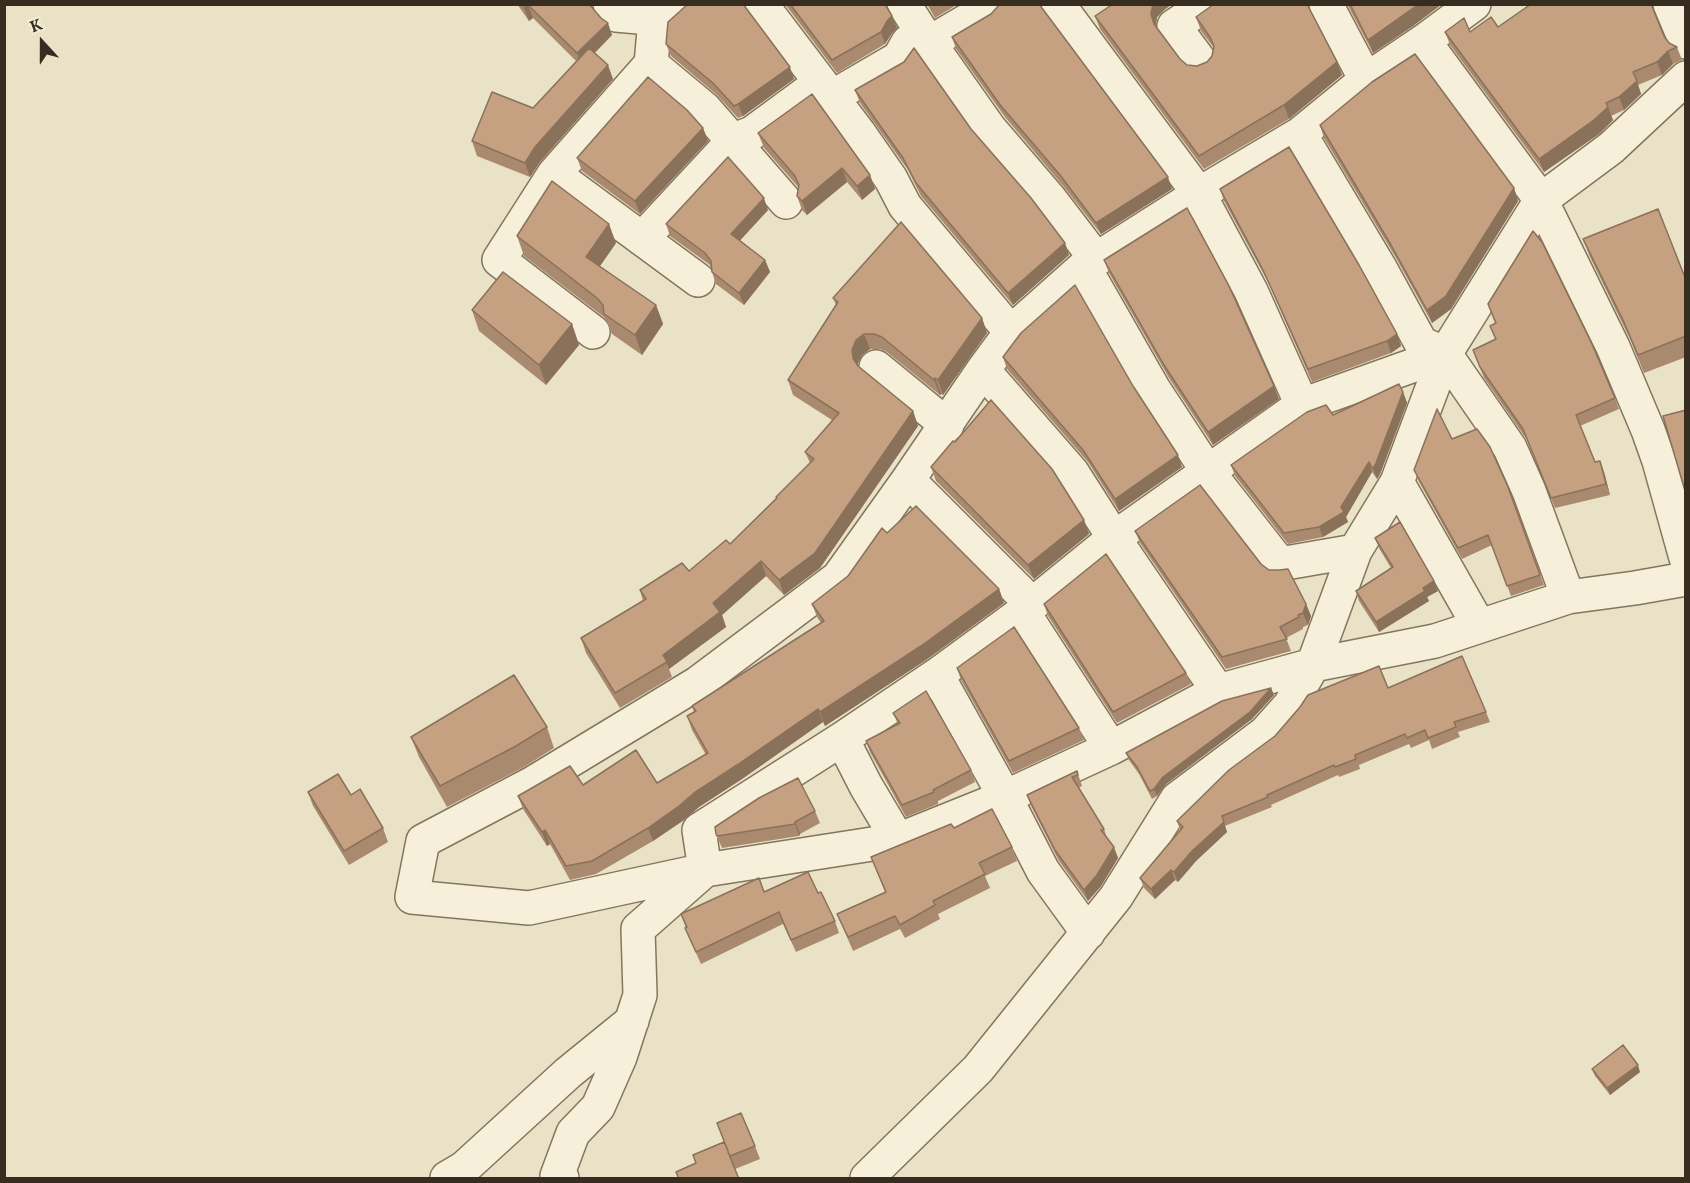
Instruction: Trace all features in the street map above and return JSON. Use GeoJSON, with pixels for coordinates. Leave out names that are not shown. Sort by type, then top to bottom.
{"type":"FeatureCollection","features":[{"type":"Feature","properties":{"kind":"street"},"geometry":{"type":"LineString","coordinates":[[761,4],[891,179],[905,206],[1011,332]]}},
{"type":"Feature","properties":{"kind":"street"},"geometry":{"type":"LineString","coordinates":[[904,4],[990,129],[1050,200],[1090,263],[1153,388],[1208,472],[1280,564],[1355,551]]}},
{"type":"Feature","properties":{"kind":"street"},"geometry":{"type":"LineString","coordinates":[[642,239],[734,140],[752,133],[826,90],[899,58],[908,42],[926,39],[982,12],[990,4]]}},
{"type":"Feature","properties":{"kind":"street"},"geometry":{"type":"LineString","coordinates":[[1058,4],[1199,194],[1251,291],[1302,405]]}},
{"type":"Feature","properties":{"kind":"street"},"geometry":{"type":"LineString","coordinates":[[1200,61],[1174,26],[1207,4]]}},
{"type":"Feature","properties":{"kind":"street"},"geometry":{"type":"LineString","coordinates":[[1326,4],[1366,80]]}},
{"type":"Feature","properties":{"kind":"street"},"geometry":{"type":"LineString","coordinates":[[1671,4],[1686,42]]}},
{"type":"Feature","properties":{"kind":"street"},"geometry":{"type":"LineString","coordinates":[[1466,7],[1424,41],[1366,80],[1300,134],[1090,263],[1011,332],[838,578],[698,683],[532,783],[423,841],[412,897],[529,908],[705,870],[898,840],[1005,798],[1111,748],[1218,691],[1313,665],[1435,641],[1568,597],[1686,579]]}},
{"type":"Feature","properties":{"kind":"street"},"geometry":{"type":"LineString","coordinates":[[593,332],[499,260],[555,174],[651,64],[667,12],[613,10]]}},
{"type":"Feature","properties":{"kind":"street"},"geometry":{"type":"LineString","coordinates":[[1424,41],[1541,200],[1613,347],[1648,430],[1686,558]]}},
{"type":"Feature","properties":{"kind":"street"},"geometry":{"type":"LineString","coordinates":[[651,64],[705,109],[786,202]]}},
{"type":"Feature","properties":{"kind":"street"},"geometry":{"type":"LineString","coordinates":[[867,1179],[978,1069],[1116,897],[1177,799],[1265,733],[1290,705],[1313,665],[1355,551],[1397,482],[1445,354],[1541,200],[1611,148],[1685,82]]}},
{"type":"Feature","properties":{"kind":"street"},"geometry":{"type":"LineString","coordinates":[[1300,134],[1380,268],[1421,343],[1445,354],[1510,448],[1529,491],[1568,597]]}},
{"type":"Feature","properties":{"kind":"street"},"geometry":{"type":"LineString","coordinates":[[555,174],[698,280]]}},
{"type":"Feature","properties":{"kind":"street"},"geometry":{"type":"LineString","coordinates":[[705,870],[699,831],[937,675],[1028,608],[1114,538],[1302,405],[1445,354]]}},
{"type":"Feature","properties":{"kind":"street"},"geometry":{"type":"LineString","coordinates":[[876,367],[947,425]]}},
{"type":"Feature","properties":{"kind":"street"},"geometry":{"type":"LineString","coordinates":[[983,370],[1072,472],[1218,691]]}},
{"type":"Feature","properties":{"kind":"street"},"geometry":{"type":"LineString","coordinates":[[908,480],[1028,608],[1111,748]]}},
{"type":"Feature","properties":{"kind":"street"},"geometry":{"type":"LineString","coordinates":[[1397,482],[1479,626]]}},
{"type":"Feature","properties":{"kind":"street"},"geometry":{"type":"LineString","coordinates":[[937,675],[1043,871],[1088,933]]}},
{"type":"Feature","properties":{"kind":"street"},"geometry":{"type":"LineString","coordinates":[[842,739],[866,786],[898,840]]}},
{"type":"Feature","properties":{"kind":"street"},"geometry":{"type":"LineString","coordinates":[[562,1179],[557,1176],[573,1133],[597,1107],[620,1057],[640,995],[638,929],[705,870]]}},
{"type":"Feature","properties":{"kind":"street"},"geometry":{"type":"LineString","coordinates":[[447,1179],[464,1167],[568,1073],[632,1021]]}},
{"type":"Feature","properties":{"kind":"building"},"geometry":{"type":"Polygon","coordinates":[[[522,4],[589,4],[608,23],[577,53],[528,5],[524,8],[522,4]]]}},
{"type":"Feature","properties":{"kind":"building"},"geometry":{"type":"Polygon","coordinates":[[[688,4],[743,4],[790,67],[734,106],[713,83],[666,44],[668,22],[688,4]]]}},
{"type":"Feature","properties":{"kind":"building"},"geometry":{"type":"Polygon","coordinates":[[[790,4],[885,4],[892,16],[881,32],[832,60],[790,4]]]}},
{"type":"Feature","properties":{"kind":"building"},"geometry":{"type":"Polygon","coordinates":[[[1000,4],[1039,4],[1168,177],[1096,223],[1060,175],[1001,106],[952,37],[991,14],[1000,4]]]}},
{"type":"Feature","properties":{"kind":"building"},"geometry":{"type":"Polygon","coordinates":[[[1113,4],[1153,4],[1151,14],[1154,24],[1180,59],[1187,65],[1197,66],[1207,62],[1212,56],[1214,46],[1196,17],[1214,4],[1307,4],[1337,62],[1284,105],[1199,156],[1095,16],[1113,4]]]}},
{"type":"Feature","properties":{"kind":"building"},"geometry":{"type":"Polygon","coordinates":[[[1350,4],[1419,4],[1368,40],[1350,4]]]}},
{"type":"Feature","properties":{"kind":"building"},"geometry":{"type":"Polygon","coordinates":[[[1531,4],[1651,4],[1664,36],[1669,43],[1677,47],[1668,51],[1657,62],[1633,72],[1637,81],[1619,97],[1606,103],[1608,107],[1594,120],[1539,159],[1445,32],[1464,18],[1470,32],[1491,17],[1498,27],[1531,4]]]}},
{"type":"Feature","properties":{"kind":"building"},"geometry":{"type":"Polygon","coordinates":[[[589,48],[608,65],[535,147],[525,163],[472,141],[492,92],[533,108],[589,48]]]}},
{"type":"Feature","properties":{"kind":"building"},"geometry":{"type":"Polygon","coordinates":[[[914,48],[971,129],[1031,198],[1065,243],[1008,293],[916,183],[903,158],[855,90],[904,62],[914,48]]]}},
{"type":"Feature","properties":{"kind":"building"},"geometry":{"type":"Polygon","coordinates":[[[1415,54],[1514,188],[1446,296],[1427,310],[1320,125],[1372,82],[1415,54]]]}},
{"type":"Feature","properties":{"kind":"building"},"geometry":{"type":"Polygon","coordinates":[[[648,77],[687,110],[703,128],[635,201],[577,158],[648,77]]]}},
{"type":"Feature","properties":{"kind":"building"},"geometry":{"type":"Polygon","coordinates":[[[812,94],[870,175],[857,186],[842,168],[802,201],[797,196],[799,185],[795,176],[758,133],[812,94]]]}},
{"type":"Feature","properties":{"kind":"building"},"geometry":{"type":"Polygon","coordinates":[[[1289,147],[1397,334],[1387,341],[1308,369],[1263,270],[1220,189],[1289,147]]]}},
{"type":"Feature","properties":{"kind":"building"},"geometry":{"type":"Polygon","coordinates":[[[728,157],[764,198],[731,234],[765,260],[739,293],[712,272],[711,261],[705,253],[666,224],[728,157]]]}},
{"type":"Feature","properties":{"kind":"building"},"geometry":{"type":"Polygon","coordinates":[[[552,181],[609,224],[586,257],[656,305],[635,335],[604,314],[603,305],[597,298],[517,236],[552,181]]]}},
{"type":"Feature","properties":{"kind":"building"},"geometry":{"type":"Polygon","coordinates":[[[1187,208],[1229,286],[1274,386],[1208,432],[1164,365],[1104,260],[1187,208]]]}},
{"type":"Feature","properties":{"kind":"building"},"geometry":{"type":"Polygon","coordinates":[[[1658,209],[1686,280],[1686,336],[1638,355],[1583,239],[1658,209]]]}},
{"type":"Feature","properties":{"kind":"building"},"geometry":{"type":"Polygon","coordinates":[[[901,222],[982,318],[938,380],[935,378],[934,380],[882,337],[864,334],[856,340],[852,350],[853,358],[858,366],[913,411],[815,553],[779,580],[761,561],[713,603],[720,612],[663,655],[667,662],[615,693],[581,638],[646,599],[640,590],[682,563],[689,571],[726,540],[730,544],[814,459],[805,452],[839,413],[788,380],[838,302],[833,298],[901,222]]]}},
{"type":"Feature","properties":{"kind":"building"},"geometry":{"type":"Polygon","coordinates":[[[1533,231],[1542,242],[1592,344],[1615,398],[1576,415],[1595,462],[1600,461],[1606,484],[1551,498],[1523,429],[1480,367],[1473,350],[1496,339],[1490,326],[1496,323],[1488,304],[1533,231]]]}},
{"type":"Feature","properties":{"kind":"building"},"geometry":{"type":"Polygon","coordinates":[[[503,272],[572,324],[539,365],[472,310],[503,272]]]}},
{"type":"Feature","properties":{"kind":"building"},"geometry":{"type":"Polygon","coordinates":[[[1075,285],[1133,386],[1178,455],[1115,499],[1083,450],[1003,357],[1021,333],[1075,285]]]}},
{"type":"Feature","properties":{"kind":"building"},"geometry":{"type":"Polygon","coordinates":[[[1399,384],[1403,392],[1376,463],[1373,469],[1369,462],[1341,507],[1344,512],[1319,527],[1284,533],[1231,465],[1307,412],[1326,405],[1333,415],[1399,384]]]}},
{"type":"Feature","properties":{"kind":"building"},"geometry":{"type":"Polygon","coordinates":[[[991,400],[1052,469],[1084,520],[1028,565],[931,467],[991,400]]]}},
{"type":"Feature","properties":{"kind":"building"},"geometry":{"type":"Polygon","coordinates":[[[1437,409],[1452,439],[1477,429],[1490,447],[1508,487],[1540,575],[1507,586],[1488,535],[1458,548],[1414,470],[1437,409]]]}},
{"type":"Feature","properties":{"kind":"building"},"geometry":{"type":"Polygon","coordinates":[[[1686,410],[1686,494],[1663,416],[1686,410]]]}},
{"type":"Feature","properties":{"kind":"building"},"geometry":{"type":"Polygon","coordinates":[[[1200,485],[1261,564],[1269,570],[1288,569],[1306,604],[1303,613],[1298,615],[1299,617],[1280,627],[1287,639],[1222,657],[1135,531],[1200,485]]]}},
{"type":"Feature","properties":{"kind":"building"},"geometry":{"type":"Polygon","coordinates":[[[916,506],[999,589],[921,646],[820,712],[818,709],[694,793],[648,828],[592,861],[566,866],[545,830],[542,832],[518,796],[570,766],[583,785],[636,750],[657,783],[708,753],[687,716],[696,711],[692,706],[824,621],[812,604],[848,576],[882,528],[887,533],[916,506]]]}},
{"type":"Feature","properties":{"kind":"building"},"geometry":{"type":"Polygon","coordinates":[[[1400,522],[1434,581],[1423,588],[1425,591],[1376,622],[1356,591],[1393,567],[1375,538],[1400,522]]]}},
{"type":"Feature","properties":{"kind":"building"},"geometry":{"type":"Polygon","coordinates":[[[1106,554],[1186,673],[1113,712],[1044,604],[1106,554]]]}},
{"type":"Feature","properties":{"kind":"building"},"geometry":{"type":"Polygon","coordinates":[[[1014,627],[1079,728],[1009,761],[957,668],[1014,627]]]}},
{"type":"Feature","properties":{"kind":"building"},"geometry":{"type":"Polygon","coordinates":[[[1462,656],[1486,712],[1454,722],[1456,727],[1428,738],[1425,730],[1407,738],[1405,734],[1355,755],[1356,759],[1335,767],[1334,765],[1222,816],[1224,822],[1192,851],[1174,872],[1171,870],[1151,889],[1140,878],[1183,827],[1177,821],[1229,770],[1275,736],[1308,695],[1379,666],[1388,688],[1462,656]]]}},
{"type":"Feature","properties":{"kind":"building"},"geometry":{"type":"Polygon","coordinates":[[[514,675],[547,727],[440,786],[411,737],[514,675]]]}},
{"type":"Feature","properties":{"kind":"building"},"geometry":{"type":"Polygon","coordinates":[[[1271,688],[1250,712],[1163,777],[1150,791],[1137,767],[1126,753],[1222,701],[1271,688]]]}},
{"type":"Feature","properties":{"kind":"building"},"geometry":{"type":"Polygon","coordinates":[[[926,691],[971,770],[933,790],[934,792],[902,805],[866,741],[900,723],[893,713],[926,691]]]}},
{"type":"Feature","properties":{"kind":"building"},"geometry":{"type":"Polygon","coordinates":[[[1077,771],[1078,775],[1072,777],[1104,829],[1101,830],[1114,847],[1097,875],[1084,890],[1055,850],[1027,795],[1077,771]]]}},
{"type":"Feature","properties":{"kind":"building"},"geometry":{"type":"Polygon","coordinates":[[[338,774],[351,795],[360,789],[383,828],[344,851],[308,792],[338,774]]]}},
{"type":"Feature","properties":{"kind":"building"},"geometry":{"type":"Polygon","coordinates":[[[798,778],[815,811],[795,824],[717,836],[715,827],[759,798],[798,778]]]}},
{"type":"Feature","properties":{"kind":"building"},"geometry":{"type":"Polygon","coordinates":[[[992,809],[1012,847],[979,863],[985,874],[933,901],[935,905],[900,925],[895,916],[848,937],[837,914],[886,892],[871,857],[951,824],[954,828],[992,809]]]}},
{"type":"Feature","properties":{"kind":"building"},"geometry":{"type":"Polygon","coordinates":[[[808,872],[835,921],[791,940],[779,912],[696,952],[681,914],[759,878],[764,892],[808,872]]]}},
{"type":"Feature","properties":{"kind":"building"},"geometry":{"type":"Polygon","coordinates":[[[1623,1045],[1638,1065],[1607,1088],[1592,1069],[1623,1045]]]}},
{"type":"Feature","properties":{"kind":"building"},"geometry":{"type":"Polygon","coordinates":[[[741,1113],[755,1146],[730,1156],[728,1152],[739,1179],[679,1179],[676,1172],[696,1163],[693,1155],[724,1142],[728,1151],[717,1123],[741,1113]]]}}]}
